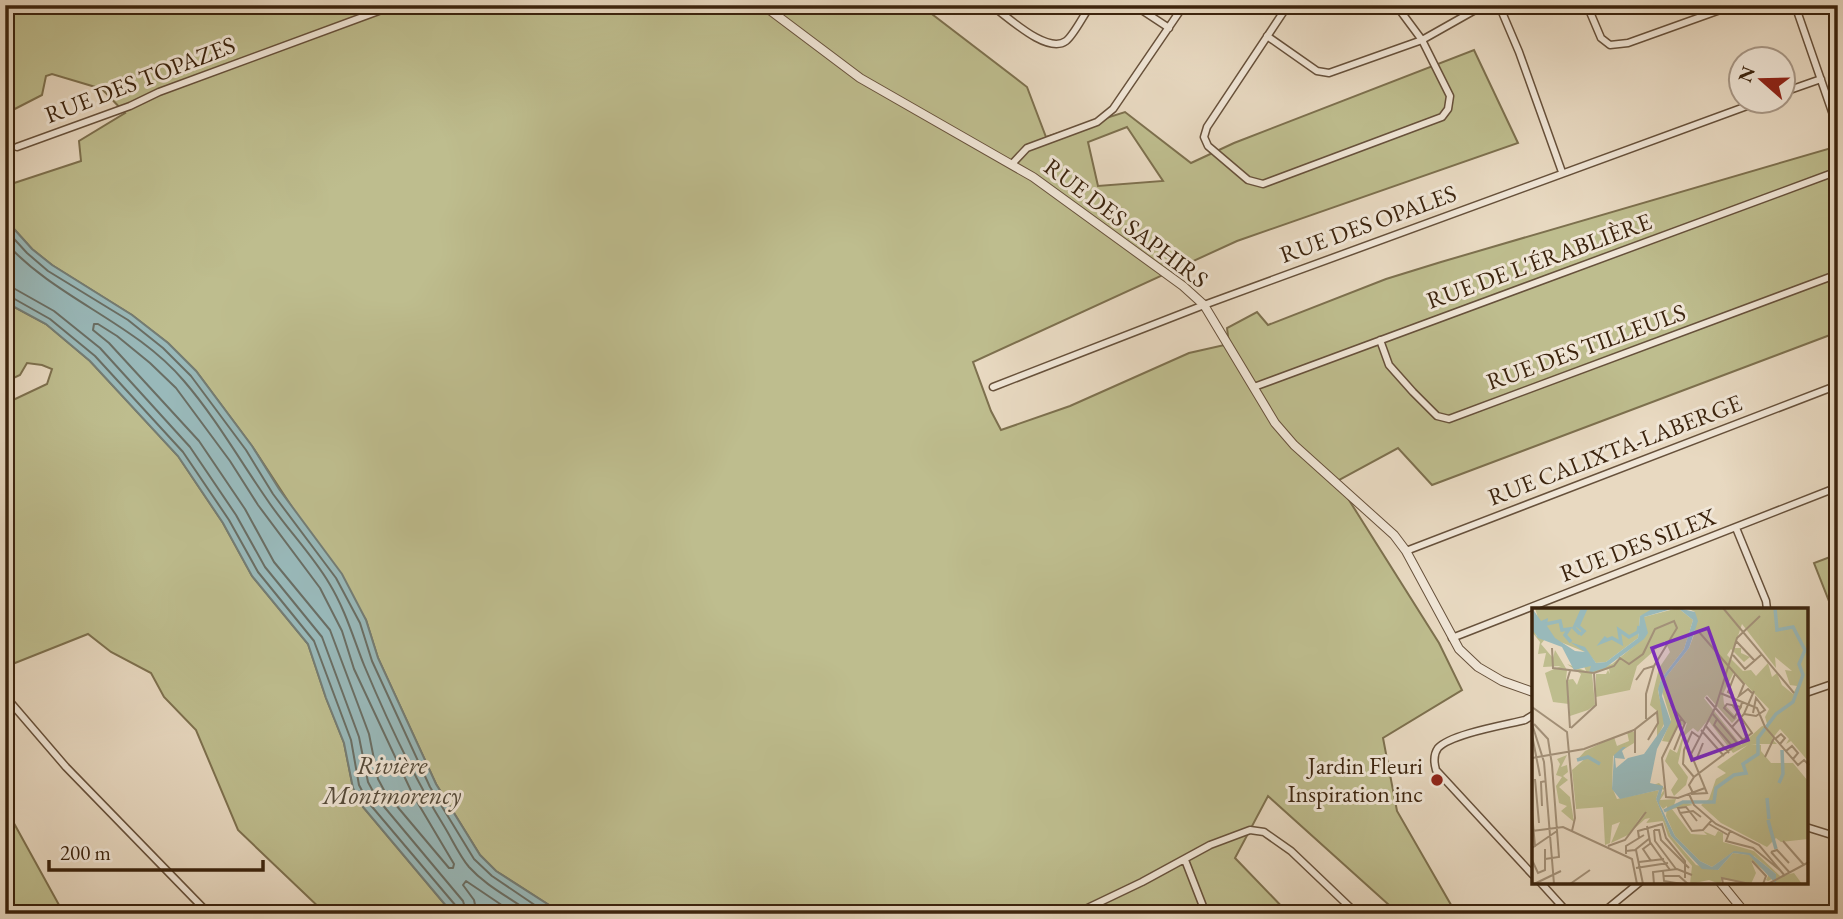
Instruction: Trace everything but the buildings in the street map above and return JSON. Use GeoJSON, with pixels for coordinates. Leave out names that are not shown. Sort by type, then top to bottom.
{"type":"FeatureCollection","features":[{"type":"Feature","properties":{"kind":"street","name":"RUE DES TOPAZES"},"geometry":{"type":"LineString","coordinates":[[17,147],[396,5]]}},
{"type":"Feature","properties":{"kind":"street","name":"RUE DES SAPHIRS"},"geometry":{"type":"LineString","coordinates":[[763,5],[860,78],[1012,164],[1183,286],[1204,305],[1275,423],[1294,445],[1394,535],[1406,551],[1459,649],[1478,667],[1502,681],[1532,692]]}},
{"type":"Feature","properties":{"kind":"street"},"geometry":{"type":"LineString","coordinates":[[991,5],[1042,42],[1055,45],[1066,41],[1091,5]]}},
{"type":"Feature","properties":{"kind":"street"},"geometry":{"type":"LineString","coordinates":[[1134,5],[1169,28]]}},
{"type":"Feature","properties":{"kind":"street"},"geometry":{"type":"LineString","coordinates":[[1012,164],[1027,148],[1097,122],[1113,109],[1184,5]]}},
{"type":"Feature","properties":{"kind":"street"},"geometry":{"type":"LineString","coordinates":[[1288,5],[1207,127],[1204,137],[1208,146],[1248,180],[1263,184],[1442,117],[1448,109],[1450,96],[1422,40],[1396,5]]}},
{"type":"Feature","properties":{"kind":"street"},"geometry":{"type":"LineString","coordinates":[[1267,36],[1317,71],[1329,73],[1422,40],[1483,5]]}},
{"type":"Feature","properties":{"kind":"street"},"geometry":{"type":"LineString","coordinates":[[1499,5],[1519,52],[1562,172]]}},
{"type":"Feature","properties":{"kind":"street"},"geometry":{"type":"LineString","coordinates":[[1587,5],[1601,37],[1610,45],[1628,43],[1734,5]]}},
{"type":"Feature","properties":{"kind":"street"},"geometry":{"type":"LineString","coordinates":[[1795,5],[1838,129]]}},
{"type":"Feature","properties":{"kind":"street"},"geometry":{"type":"LineString","coordinates":[[1798,87],[1821,79]]}},
{"type":"Feature","properties":{"kind":"street","name":"RUE DES OPALES"},"geometry":{"type":"LineString","coordinates":[[993,387],[1204,305],[1728,113]]}},
{"type":"Feature","properties":{"kind":"street","name":"RUE DE L'ÉRABLIÈRE"},"geometry":{"type":"LineString","coordinates":[[1254,387],[1838,172]]}},
{"type":"Feature","properties":{"kind":"street","name":"RUE DES TILLEULS"},"geometry":{"type":"LineString","coordinates":[[1380,340],[1390,365],[1413,392],[1437,416],[1450,419],[1838,274]]}},
{"type":"Feature","properties":{"kind":"street","name":"RUE CALIXTA-LABERGE"},"geometry":{"type":"LineString","coordinates":[[1406,551],[1838,385]]}},
{"type":"Feature","properties":{"kind":"street","name":"RUE DES SILEX"},"geometry":{"type":"LineString","coordinates":[[1452,638],[1838,487]]}},
{"type":"Feature","properties":{"kind":"street"},"geometry":{"type":"LineString","coordinates":[[1736,528],[1767,608]]}},
{"type":"Feature","properties":{"kind":"street"},"geometry":{"type":"LineString","coordinates":[[1808,692],[1838,682]]}},
{"type":"Feature","properties":{"kind":"street"},"geometry":{"type":"LineString","coordinates":[[5,696],[66,767],[209,914]]}},
{"type":"Feature","properties":{"kind":"street"},"geometry":{"type":"LineString","coordinates":[[1532,716],[1442,745],[1436,752],[1434,763],[1436,770],[1532,874]]}},
{"type":"Feature","properties":{"kind":"street"},"geometry":{"type":"LineString","coordinates":[[1808,828],[1838,837]]}},
{"type":"Feature","properties":{"kind":"street"},"geometry":{"type":"LineString","coordinates":[[1075,914],[1210,845],[1250,830],[1264,832],[1291,851],[1357,914]]}},
{"type":"Feature","properties":{"kind":"street"},"geometry":{"type":"LineString","coordinates":[[1185,860],[1206,914]]}},
{"type":"Feature","properties":{"kind":"street"},"geometry":{"type":"LineString","coordinates":[[1542,884],[1569,914]]}},
{"type":"Feature","properties":{"kind":"street"},"geometry":{"type":"LineString","coordinates":[[1601,914],[1638,884]]}},
{"type":"Feature","properties":{"kind":"street"},"geometry":{"type":"LineString","coordinates":[[1722,884],[1746,914]]}},
{"type":"Feature","properties":{"kind":"shaded area"},"geometry":{"type":"Polygon","coordinates":[[[5,5],[920,5],[1027,87],[1046,137],[1125,112],[1191,163],[1234,143],[1474,50],[1518,143],[1237,241],[973,362],[1001,430],[1070,406],[1189,353],[1229,344],[1227,328],[1257,312],[1268,325],[1386,279],[1838,146],[1838,332],[1432,485],[1398,448],[1337,481],[1439,643],[1462,690],[1383,738],[1397,811],[1454,910],[1459,914],[1399,914],[1268,796],[1235,858],[1289,914],[563,914],[496,871],[480,855],[436,784],[378,658],[366,620],[252,446],[196,371],[168,343],[132,315],[52,265],[32,249],[5,219],[5,186],[81,161],[79,141],[125,113],[102,89],[52,74],[46,76],[42,95],[5,114],[5,5]],[[1127,127],[1088,142],[1098,186],[1163,181],[1127,127]]]}},
{"type":"Feature","properties":{"kind":"shaded area"},"geometry":{"type":"Polygon","coordinates":[[[5,302],[46,324],[90,361],[178,456],[223,523],[252,576],[308,644],[344,743],[353,788],[363,807],[453,914],[326,914],[238,830],[196,730],[164,697],[151,673],[111,652],[88,634],[5,667],[5,402],[47,384],[52,369],[27,363],[20,375],[5,382],[5,302]]]}},
{"type":"Feature","properties":{"kind":"shaded area"},"geometry":{"type":"Polygon","coordinates":[[[1838,554],[1838,624],[1814,563],[1838,554]]]}},
{"type":"Feature","properties":{"kind":"shaded area"},"geometry":{"type":"Polygon","coordinates":[[[5,807],[64,914],[5,914],[5,807]]]}},
{"type":"Feature","properties":{"kind":"water","name":"Rivière Montmorency"},"geometry":{"type":"Polygon","coordinates":[[[5,219],[32,249],[52,265],[132,315],[168,343],[196,371],[342,574],[366,620],[378,658],[436,784],[480,855],[496,871],[563,914],[453,914],[363,807],[353,788],[344,743],[308,644],[252,576],[223,523],[178,456],[90,361],[46,324],[5,302],[5,219]]]}},
{"type":"Feature","properties":{"kind":"place","name":"Jardin Fleuri Inspiration inc"},"geometry":{"type":"Point","coordinates":[1437,780]}}]}
